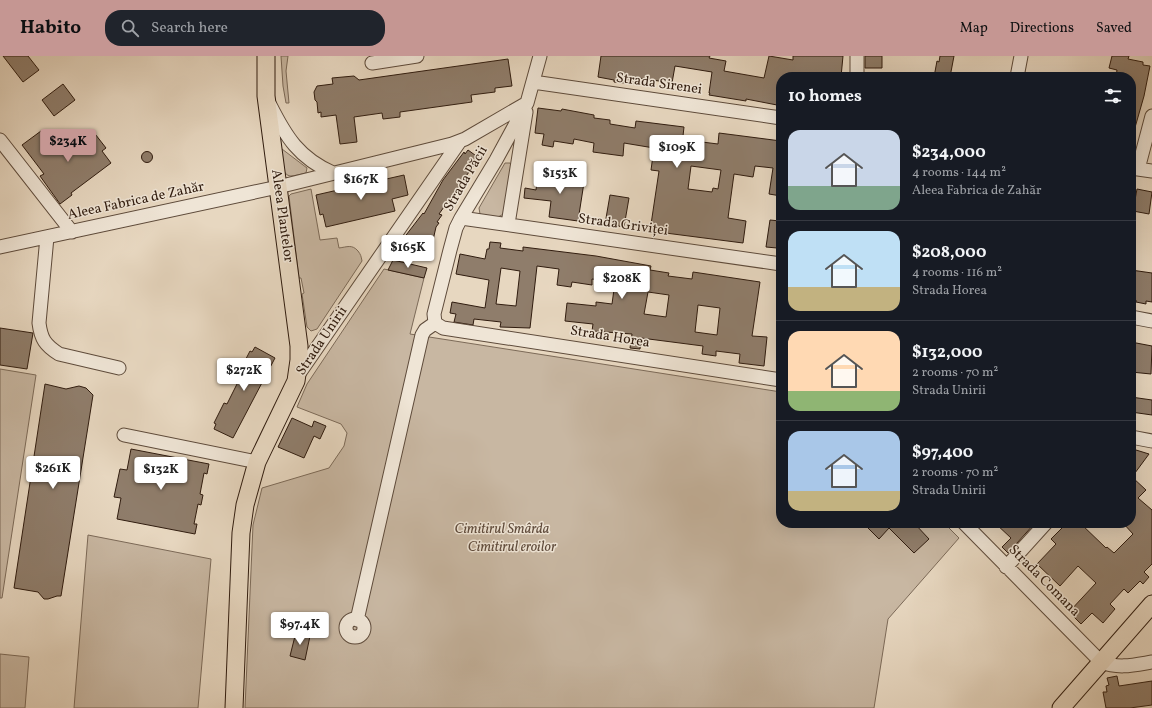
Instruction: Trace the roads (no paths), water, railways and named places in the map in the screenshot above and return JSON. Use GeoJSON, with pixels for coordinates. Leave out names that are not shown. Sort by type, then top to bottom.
{"type":"FeatureCollection","features":[{"type":"Feature","properties":{"kind":"main road","name":"Aleea Plantelor"},"geometry":{"type":"LineString","coordinates":[[266,56],[266,96],[299,346],[297,375]]}},
{"type":"Feature","properties":{"kind":"main road","name":"Strada Unirii"},"geometry":{"type":"LineString","coordinates":[[234,708],[242,533],[245,505],[257,462],[294,386],[297,375]]}},
{"type":"Feature","properties":{"kind":"main road"},"geometry":{"type":"LineString","coordinates":[[1061,708],[1152,604]]}},
{"type":"Feature","properties":{"kind":"street"},"geometry":{"type":"LineString","coordinates":[[372,63],[418,56]]}},
{"type":"Feature","properties":{"kind":"street","name":"Strada Păcii"},"geometry":{"type":"LineString","coordinates":[[435,323],[434,314],[450,250],[461,218],[496,160],[527,103],[540,56]]}},
{"type":"Feature","properties":{"kind":"street"},"geometry":{"type":"LineString","coordinates":[[857,56],[857,72]]}},
{"type":"Feature","properties":{"kind":"street"},"geometry":{"type":"LineString","coordinates":[[1018,72],[1021,56]]}},
{"type":"Feature","properties":{"kind":"street","name":"Strada Sirenei"},"geometry":{"type":"LineString","coordinates":[[533,82],[776,117]]}},
{"type":"Feature","properties":{"kind":"street"},"geometry":{"type":"LineString","coordinates":[[266,96],[282,129],[298,150],[314,164],[333,174],[460,141],[527,103]]}},
{"type":"Feature","properties":{"kind":"street"},"geometry":{"type":"LineString","coordinates":[[508,224],[527,103]]}},
{"type":"Feature","properties":{"kind":"street"},"geometry":{"type":"LineString","coordinates":[[1136,166],[1152,116]]}},
{"type":"Feature","properties":{"kind":"street"},"geometry":{"type":"LineString","coordinates":[[0,140],[72,232]]}},
{"type":"Feature","properties":{"kind":"street","name":"Strada Unirii"},"geometry":{"type":"LineString","coordinates":[[297,375],[460,141]]}},
{"type":"Feature","properties":{"kind":"street"},"geometry":{"type":"LineString","coordinates":[[1136,169],[1152,171]]}},
{"type":"Feature","properties":{"kind":"street","name":"Aleea Fabrica de Zahăr"},"geometry":{"type":"LineString","coordinates":[[0,247],[333,174]]}},
{"type":"Feature","properties":{"kind":"street","name":"Strada Griviței"},"geometry":{"type":"LineString","coordinates":[[461,218],[776,263]]}},
{"type":"Feature","properties":{"kind":"street"},"geometry":{"type":"LineString","coordinates":[[47,237],[39,323],[40,333],[44,342],[51,349],[60,354],[119,368]]}},
{"type":"Feature","properties":{"kind":"street"},"geometry":{"type":"LineString","coordinates":[[1136,318],[1152,321]]}},
{"type":"Feature","properties":{"kind":"street"},"geometry":{"type":"LineString","coordinates":[[356,620],[422,335],[425,330],[435,323]]}},
{"type":"Feature","properties":{"kind":"street","name":"Strada Horea"},"geometry":{"type":"LineString","coordinates":[[435,323],[443,328],[776,379]]}},
{"type":"Feature","properties":{"kind":"street"},"geometry":{"type":"LineString","coordinates":[[124,435],[257,462]]}},
{"type":"Feature","properties":{"kind":"street"},"geometry":{"type":"LineString","coordinates":[[1136,438],[1152,441]]}},
{"type":"Feature","properties":{"kind":"street","name":"Strada Comana"},"geometry":{"type":"LineString","coordinates":[[969,528],[1101,662]]}},
{"type":"Feature","properties":{"kind":"street"},"geometry":{"type":"LineString","coordinates":[[1006,567],[1041,528]]}},
{"type":"Feature","properties":{"kind":"street"},"geometry":{"type":"LineString","coordinates":[[1101,662],[1119,667],[1152,662]]}},
{"type":"Feature","properties":{"kind":"park label","name":"Cimitirul Smârda"},"geometry":{"type":"Point","coordinates":[502,529]}},
{"type":"Feature","properties":{"kind":"park label","name":"Cimitirul eroilor"},"geometry":{"type":"Point","coordinates":[512,547]}}]}
